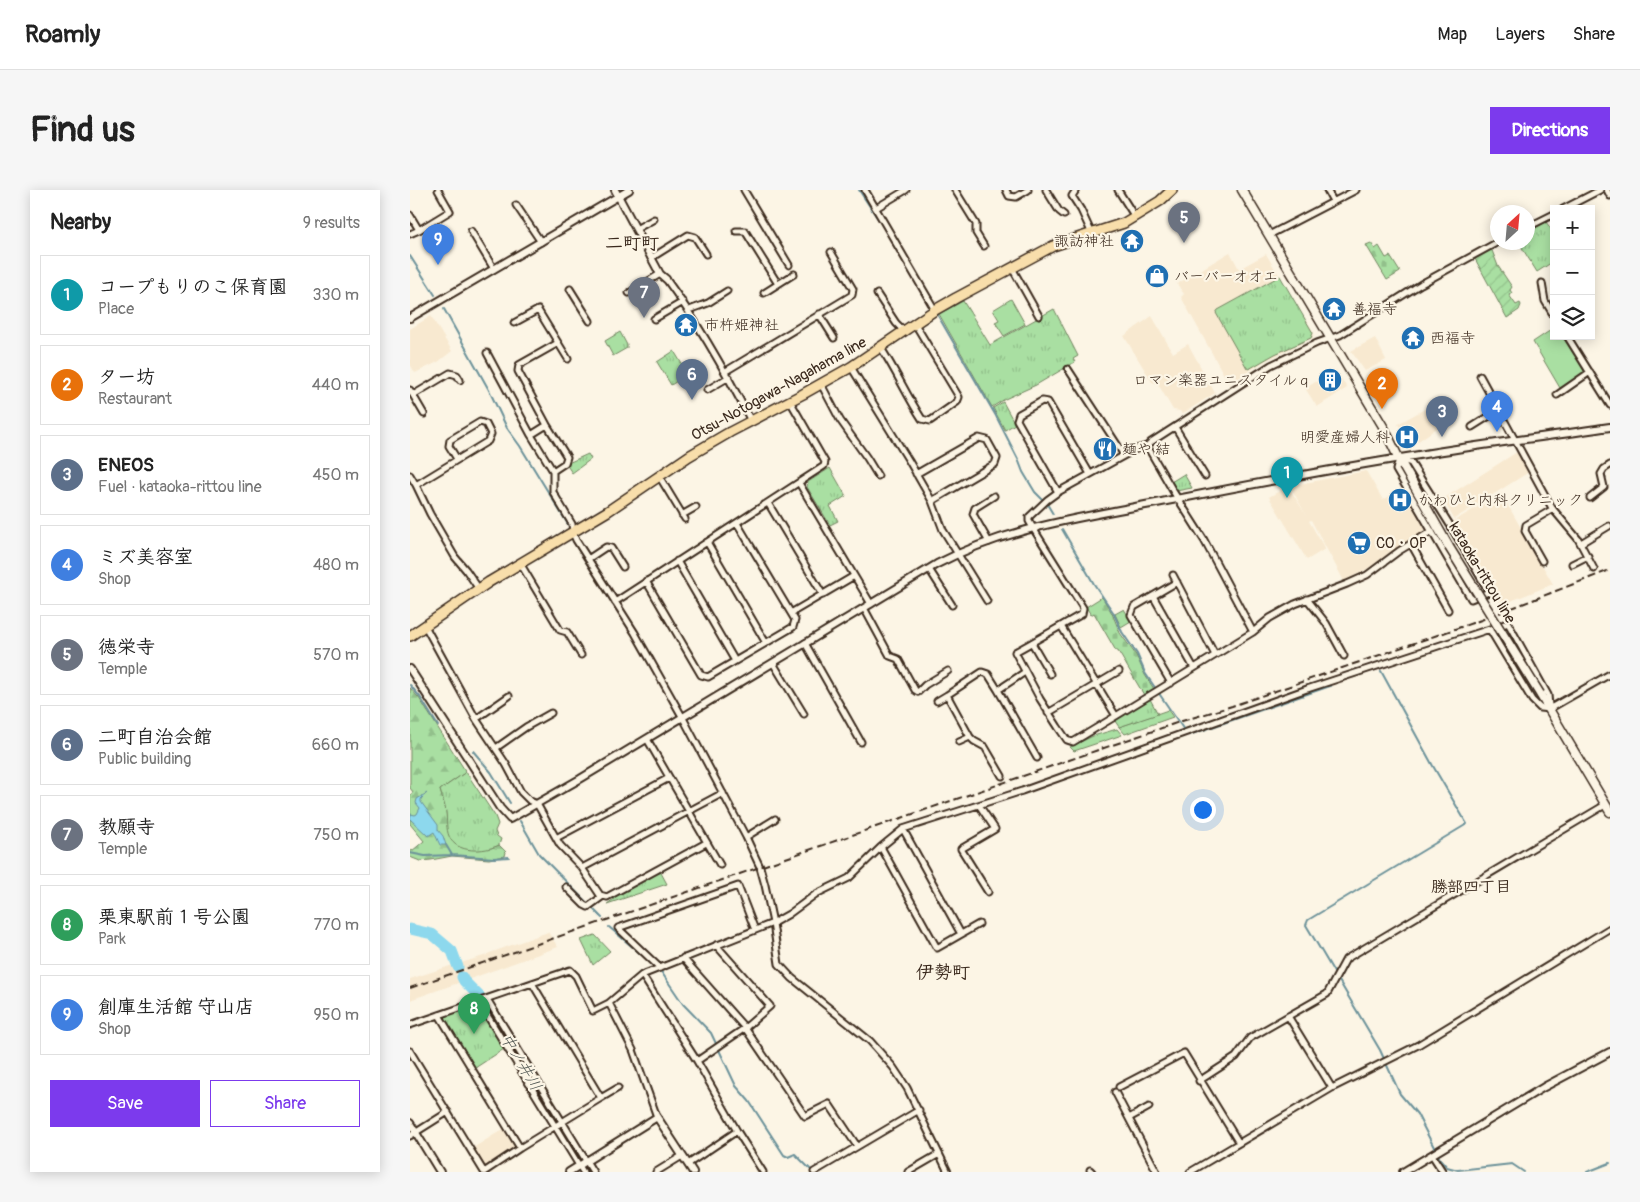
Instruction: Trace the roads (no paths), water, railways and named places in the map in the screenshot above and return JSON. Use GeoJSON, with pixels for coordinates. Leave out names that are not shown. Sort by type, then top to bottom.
{"type":"FeatureCollection","features":[{"type":"Feature","properties":{"kind":"main road","name":"Otsu-Notogawa-Nagahama line"},"geometry":{"type":"LineString","coordinates":[[410,636],[520,562],[573,533],[702,448],[851,367],[935,310],[1011,267],[1053,246],[1112,228],[1135,217],[1160,201],[1172,190]]}},
{"type":"Feature","properties":{"kind":"main road","name":"kataoka-rittou line"},"geometry":{"type":"LineString","coordinates":[[1242,190],[1384,428],[1399,459],[1449,547],[1610,812]]}},
{"type":"Feature","properties":{"kind":"street"},"geometry":{"type":"LineString","coordinates":[[410,234],[450,211],[438,190]]}},
{"type":"Feature","properties":{"kind":"street"},"geometry":{"type":"LineString","coordinates":[[410,318],[540,242],[617,193],[629,190]]}},
{"type":"Feature","properties":{"kind":"street"},"geometry":{"type":"LineString","coordinates":[[744,190],[789,265]]}},
{"type":"Feature","properties":{"kind":"street"},"geometry":{"type":"LineString","coordinates":[[865,190],[935,310]]}},
{"type":"Feature","properties":{"kind":"street"},"geometry":{"type":"LineString","coordinates":[[876,208],[906,190]]}},
{"type":"Feature","properties":{"kind":"street"},"geometry":{"type":"LineString","coordinates":[[955,190],[976,224],[976,233],[984,246]]}},
{"type":"Feature","properties":{"kind":"street"},"geometry":{"type":"LineString","coordinates":[[1006,190],[1009,196],[1016,197],[1028,190]]}},
{"type":"Feature","properties":{"kind":"street"},"geometry":{"type":"LineString","coordinates":[[1046,190],[1059,211],[1064,215]]}},
{"type":"Feature","properties":{"kind":"street"},"geometry":{"type":"LineString","coordinates":[[1076,190],[1072,196],[1092,234]]}},
{"type":"Feature","properties":{"kind":"street"},"geometry":{"type":"LineString","coordinates":[[1118,190],[1135,217]]}},
{"type":"Feature","properties":{"kind":"street"},"geometry":{"type":"LineString","coordinates":[[1327,190],[1333,201]]}},
{"type":"Feature","properties":{"kind":"street"},"geometry":{"type":"LineString","coordinates":[[1269,235],[1356,190]]}},
{"type":"Feature","properties":{"kind":"street"},"geometry":{"type":"LineString","coordinates":[[1571,205],[1600,190]]}},
{"type":"Feature","properties":{"kind":"street"},"geometry":{"type":"LineString","coordinates":[[1607,190],[1610,196]]}},
{"type":"Feature","properties":{"kind":"street"},"geometry":{"type":"LineString","coordinates":[[617,193],[660,274],[666,279],[689,310],[726,371],[750,421]]}},
{"type":"Feature","properties":{"kind":"street"},"geometry":{"type":"LineString","coordinates":[[516,205],[540,242]]}},
{"type":"Feature","properties":{"kind":"street"},"geometry":{"type":"LineString","coordinates":[[410,215],[419,230]]}},
{"type":"Feature","properties":{"kind":"street"},"geometry":{"type":"LineString","coordinates":[[1535,224],[1550,216]]}},
{"type":"Feature","properties":{"kind":"street"},"geometry":{"type":"LineString","coordinates":[[636,229],[654,219]]}},
{"type":"Feature","properties":{"kind":"street"},"geometry":{"type":"LineString","coordinates":[[471,231],[494,269]]}},
{"type":"Feature","properties":{"kind":"street"},"geometry":{"type":"LineString","coordinates":[[736,231],[745,231],[778,284]]}},
{"type":"Feature","properties":{"kind":"street"},"geometry":{"type":"LineString","coordinates":[[651,258],[688,235],[695,237],[706,254]]}},
{"type":"Feature","properties":{"kind":"street"},"geometry":{"type":"LineString","coordinates":[[1432,531],[1367,574],[1347,584],[1307,599],[1270,618],[1252,632],[1171,683],[1073,742],[1067,740],[1048,713],[1015,652],[1082,614],[1083,608],[1029,521],[1029,517],[1045,501],[1124,455],[1147,446],[1271,365],[1340,335],[1421,284],[1490,246]]}},
{"type":"Feature","properties":{"kind":"street"},"geometry":{"type":"LineString","coordinates":[[726,371],[852,295],[853,289],[830,252]]}},
{"type":"Feature","properties":{"kind":"street"},"geometry":{"type":"LineString","coordinates":[[1011,267],[1039,316]]}},
{"type":"Feature","properties":{"kind":"street"},"geometry":{"type":"LineString","coordinates":[[629,293],[660,274]]}},
{"type":"Feature","properties":{"kind":"street"},"geometry":{"type":"LineString","coordinates":[[764,293],[794,274]]}},
{"type":"Feature","properties":{"kind":"street"},"geometry":{"type":"LineString","coordinates":[[1542,283],[1545,301],[1550,309]]}},
{"type":"Feature","properties":{"kind":"street"},"geometry":{"type":"LineString","coordinates":[[570,289],[590,321]]}},
{"type":"Feature","properties":{"kind":"street"},"geometry":{"type":"LineString","coordinates":[[689,310],[708,303],[727,291]]}},
{"type":"Feature","properties":{"kind":"street"},"geometry":{"type":"LineString","coordinates":[[876,294],[896,323],[905,331]]}},
{"type":"Feature","properties":{"kind":"street"},"geometry":{"type":"LineString","coordinates":[[654,319],[683,302]]}},
{"type":"Feature","properties":{"kind":"street"},"geometry":{"type":"LineString","coordinates":[[514,323],[538,310],[568,359]]}},
{"type":"Feature","properties":{"kind":"street"},"geometry":{"type":"LineString","coordinates":[[819,314],[834,338]]}},
{"type":"Feature","properties":{"kind":"street"},"geometry":{"type":"LineString","coordinates":[[881,348],[922,419],[930,421],[958,402],[959,397],[915,324]]}},
{"type":"Feature","properties":{"kind":"street"},"geometry":{"type":"LineString","coordinates":[[1570,340],[1610,405]]}},
{"type":"Feature","properties":{"kind":"street"},"geometry":{"type":"LineString","coordinates":[[552,470],[565,463],[567,457],[547,425],[518,371],[519,365],[558,343]]}},
{"type":"Feature","properties":{"kind":"street"},"geometry":{"type":"LineString","coordinates":[[487,353],[552,470],[553,492],[572,524],[573,533],[635,633],[746,838],[761,871],[773,923],[779,964],[792,978],[870,1041],[893,1067],[919,1110],[948,1172]]}},
{"type":"Feature","properties":{"kind":"street"},"geometry":{"type":"LineString","coordinates":[[851,367],[932,501],[943,530],[987,601]]}},
{"type":"Feature","properties":{"kind":"street"},"geometry":{"type":"LineString","coordinates":[[1068,369],[1124,455]]}},
{"type":"Feature","properties":{"kind":"street"},"geometry":{"type":"LineString","coordinates":[[1557,394],[1590,372]]}},
{"type":"Feature","properties":{"kind":"street"},"geometry":{"type":"LineString","coordinates":[[424,414],[412,393],[450,373],[457,375],[460,380]]}},
{"type":"Feature","properties":{"kind":"street"},"geometry":{"type":"LineString","coordinates":[[1480,376],[1553,509],[1581,543],[1594,568]]}},
{"type":"Feature","properties":{"kind":"street"},"geometry":{"type":"LineString","coordinates":[[707,390],[729,377]]}},
{"type":"Feature","properties":{"kind":"street"},"geometry":{"type":"LineString","coordinates":[[821,384],[840,420],[878,476]]}},
{"type":"Feature","properties":{"kind":"street"},"geometry":{"type":"LineString","coordinates":[[615,602],[824,466],[825,462],[790,401]]}},
{"type":"Feature","properties":{"kind":"street"},"geometry":{"type":"LineString","coordinates":[[1058,492],[1017,420],[1019,414],[1042,401],[1048,402],[1090,474]]}},
{"type":"Feature","properties":{"kind":"street"},"geometry":{"type":"LineString","coordinates":[[1472,426],[1500,410]]}},
{"type":"Feature","properties":{"kind":"street"},"geometry":{"type":"LineString","coordinates":[[416,485],[488,441],[491,434],[486,424],[480,422],[450,440],[449,446],[457,459]]}},
{"type":"Feature","properties":{"kind":"street"},"geometry":{"type":"LineString","coordinates":[[531,435],[547,425]]}},
{"type":"Feature","properties":{"kind":"street"},"geometry":{"type":"LineString","coordinates":[[1175,427],[1205,476]]}},
{"type":"Feature","properties":{"kind":"street"},"geometry":{"type":"LineString","coordinates":[[410,669],[500,808],[510,819],[929,569],[957,554],[989,542],[1033,528],[1064,521],[1285,477],[1418,455],[1610,427]]}},
{"type":"Feature","properties":{"kind":"street"},"geometry":{"type":"LineString","coordinates":[[916,474],[979,438],[986,440],[997,458],[995,464],[932,501]]}},
{"type":"Feature","properties":{"kind":"street"},"geometry":{"type":"LineString","coordinates":[[1147,446],[1204,540],[1252,632]]}},
{"type":"Feature","properties":{"kind":"street"},"geometry":{"type":"LineString","coordinates":[[1399,459],[1412,463],[1489,592],[1471,599],[1396,470],[1399,459]]}},
{"type":"Feature","properties":{"kind":"street"},"geometry":{"type":"LineString","coordinates":[[1590,498],[1604,487],[1601,474],[1610,465]]}},
{"type":"Feature","properties":{"kind":"street"},"geometry":{"type":"LineString","coordinates":[[410,475],[450,548],[479,589]]}},
{"type":"Feature","properties":{"kind":"street"},"geometry":{"type":"LineString","coordinates":[[658,476],[683,517],[696,507]]}},
{"type":"Feature","properties":{"kind":"street"},"geometry":{"type":"LineString","coordinates":[[799,483],[871,604]]}},
{"type":"Feature","properties":{"kind":"street"},"geometry":{"type":"LineString","coordinates":[[989,542],[972,514],[975,508],[994,496]]}},
{"type":"Feature","properties":{"kind":"street"},"geometry":{"type":"LineString","coordinates":[[768,503],[822,595]]}},
{"type":"Feature","properties":{"kind":"street"},"geometry":{"type":"LineString","coordinates":[[1542,561],[1525,531],[1526,525],[1553,509]]}},
{"type":"Feature","properties":{"kind":"street"},"geometry":{"type":"LineString","coordinates":[[1581,543],[1610,526],[1606,520]]}},
{"type":"Feature","properties":{"kind":"street"},"geometry":{"type":"LineString","coordinates":[[646,581],[701,675],[708,677],[793,627],[795,620],[737,523]]}},
{"type":"Feature","properties":{"kind":"street"},"geometry":{"type":"LineString","coordinates":[[707,542],[766,643]]}},
{"type":"Feature","properties":{"kind":"street"},"geometry":{"type":"LineString","coordinates":[[1411,544],[1448,610]]}},
{"type":"Feature","properties":{"kind":"street"},"geometry":{"type":"LineString","coordinates":[[588,559],[606,547],[611,548],[623,567]]}},
{"type":"Feature","properties":{"kind":"street"},"geometry":{"type":"LineString","coordinates":[[1452,566],[1468,556]]}},
{"type":"Feature","properties":{"kind":"street"},"geometry":{"type":"LineString","coordinates":[[1572,564],[1588,556]]}},
{"type":"Feature","properties":{"kind":"street"},"geometry":{"type":"LineString","coordinates":[[520,562],[560,630],[567,632],[581,656]]}},
{"type":"Feature","properties":{"kind":"street"},"geometry":{"type":"LineString","coordinates":[[677,562],[735,661]]}},
{"type":"Feature","properties":{"kind":"street"},"geometry":{"type":"LineString","coordinates":[[929,569],[952,605]]}},
{"type":"Feature","properties":{"kind":"street"},"geometry":{"type":"LineString","coordinates":[[1173,574],[1215,655]]}},
{"type":"Feature","properties":{"kind":"street"},"geometry":{"type":"LineString","coordinates":[[791,613],[854,576]]}},
{"type":"Feature","properties":{"kind":"street"},"geometry":{"type":"LineString","coordinates":[[1171,683],[1130,614],[1134,607],[1177,582]]}},
{"type":"Feature","properties":{"kind":"street"},"geometry":{"type":"LineString","coordinates":[[1153,596],[1194,668]]}},
{"type":"Feature","properties":{"kind":"street"},"geometry":{"type":"LineString","coordinates":[[1307,599],[1326,623],[1344,656]]}},
{"type":"Feature","properties":{"kind":"street"},"geometry":{"type":"LineString","coordinates":[[864,608],[890,656],[898,659],[914,690],[918,692],[924,686],[948,672]]}},
{"type":"Feature","properties":{"kind":"street"},"geometry":{"type":"LineString","coordinates":[[410,1025],[570,970],[576,976],[593,1011],[609,1003],[642,975],[773,923],[789,914],[816,894],[849,878],[903,829],[978,805],[1307,689],[1508,623],[1548,695],[1549,709]]}},
{"type":"Feature","properties":{"kind":"street"},"geometry":{"type":"LineString","coordinates":[[425,626],[476,719],[496,748],[521,792],[530,801],[537,804],[556,838],[582,868],[600,895],[603,896]]}},
{"type":"Feature","properties":{"kind":"street"},"geometry":{"type":"LineString","coordinates":[[1061,626],[1116,716]]}},
{"type":"Feature","properties":{"kind":"street"},"geometry":{"type":"LineString","coordinates":[[1490,630],[1534,704],[1540,708],[1549,709],[1610,674]]}},
{"type":"Feature","properties":{"kind":"street"},"geometry":{"type":"LineString","coordinates":[[805,643],[861,742]]}},
{"type":"Feature","properties":{"kind":"street"},"geometry":{"type":"LineString","coordinates":[[1032,643],[1050,674]]}},
{"type":"Feature","properties":{"kind":"street"},"geometry":{"type":"LineString","coordinates":[[773,663],[804,714]]}},
{"type":"Feature","properties":{"kind":"street"},"geometry":{"type":"LineString","coordinates":[[1048,713],[1119,671]]}},
{"type":"Feature","properties":{"kind":"street"},"geometry":{"type":"LineString","coordinates":[[937,701],[982,672],[988,674],[1037,758]]}},
{"type":"Feature","properties":{"kind":"street"},"geometry":{"type":"LineString","coordinates":[[998,690],[1025,672]]}},
{"type":"Feature","properties":{"kind":"street"},"geometry":{"type":"LineString","coordinates":[[946,695],[970,737],[985,746],[1002,776]]}},
{"type":"Feature","properties":{"kind":"street"},"geometry":{"type":"LineString","coordinates":[[476,719],[509,696]]}},
{"type":"Feature","properties":{"kind":"street"},"geometry":{"type":"LineString","coordinates":[[496,748],[551,713]]}},
{"type":"Feature","properties":{"kind":"street"},"geometry":{"type":"LineString","coordinates":[[960,742],[970,737]]}},
{"type":"Feature","properties":{"kind":"street"},"geometry":{"type":"LineString","coordinates":[[647,739],[720,865]]}},
{"type":"Feature","properties":{"kind":"street"},"geometry":{"type":"LineString","coordinates":[[556,838],[669,778]]}},
{"type":"Feature","properties":{"kind":"street"},"geometry":{"type":"LineString","coordinates":[[582,868],[723,793]]}},
{"type":"Feature","properties":{"kind":"street"},"geometry":{"type":"LineString","coordinates":[[978,805],[995,829],[961,849],[988,892]]}},
{"type":"Feature","properties":{"kind":"street"},"geometry":{"type":"LineString","coordinates":[[1199,1081],[1236,1057],[1250,1038],[1327,994],[1346,959],[1606,805]]}},
{"type":"Feature","properties":{"kind":"street"},"geometry":{"type":"LineString","coordinates":[[746,838],[775,819]]}},
{"type":"Feature","properties":{"kind":"street"},"geometry":{"type":"LineString","coordinates":[[903,829],[961,934]]}},
{"type":"Feature","properties":{"kind":"street"},"geometry":{"type":"LineString","coordinates":[[566,887],[584,905],[590,906],[603,896],[606,897],[706,843]]}},
{"type":"Feature","properties":{"kind":"street"},"geometry":{"type":"LineString","coordinates":[[881,847],[938,948],[979,924]]}},
{"type":"Feature","properties":{"kind":"street"},"geometry":{"type":"LineString","coordinates":[[660,968],[618,928],[738,886],[755,930]]}},
{"type":"Feature","properties":{"kind":"street"},"geometry":{"type":"LineString","coordinates":[[1190,1172],[1332,1088],[1418,1045],[1610,928]]}},
{"type":"Feature","properties":{"kind":"street"},"geometry":{"type":"LineString","coordinates":[[697,1061],[745,1028],[770,1006],[716,945]]}},
{"type":"Feature","properties":{"kind":"street"},"geometry":{"type":"LineString","coordinates":[[683,958],[745,1028],[806,1116],[829,1104],[857,1146]]}},
{"type":"Feature","properties":{"kind":"street"},"geometry":{"type":"LineString","coordinates":[[642,975],[697,1061],[763,1172]]}},
{"type":"Feature","properties":{"kind":"street"},"geometry":{"type":"LineString","coordinates":[[532,983],[602,1098]]}},
{"type":"Feature","properties":{"kind":"street"},"geometry":{"type":"LineString","coordinates":[[487,999],[593,1172]]}},
{"type":"Feature","properties":{"kind":"street"},"geometry":{"type":"LineString","coordinates":[[479,1002],[583,1172]]}},
{"type":"Feature","properties":{"kind":"street"},"geometry":{"type":"LineString","coordinates":[[609,1003],[633,1050],[657,1117],[692,1172]]}},
{"type":"Feature","properties":{"kind":"street"},"geometry":{"type":"LineString","coordinates":[[439,1015],[520,1148]]}},
{"type":"Feature","properties":{"kind":"street"},"geometry":{"type":"LineString","coordinates":[[1288,1016],[1332,1088]]}},
{"type":"Feature","properties":{"kind":"street"},"geometry":{"type":"LineString","coordinates":[[410,1051],[484,1172],[618,1088]]}},
{"type":"Feature","properties":{"kind":"street"},"geometry":{"type":"LineString","coordinates":[[1403,1172],[1544,1087],[1610,1052]]}},
{"type":"Feature","properties":{"kind":"street"},"geometry":{"type":"LineString","coordinates":[[1157,1172],[1128,1118],[1117,1089],[1184,1054],[1239,1144]]}},
{"type":"Feature","properties":{"kind":"street"},"geometry":{"type":"LineString","coordinates":[[1128,1118],[1149,1107]]}},
{"type":"Feature","properties":{"kind":"street"},"geometry":{"type":"LineString","coordinates":[[814,1172],[919,1110]]}},
{"type":"Feature","properties":{"kind":"street"},"geometry":{"type":"LineString","coordinates":[[413,1135],[448,1112]]}},
{"type":"Feature","properties":{"kind":"street"},"geometry":{"type":"LineString","coordinates":[[569,1172],[657,1117]]}},
{"type":"Feature","properties":{"kind":"street"},"geometry":{"type":"LineString","coordinates":[[410,1124],[413,1135],[440,1172]]}},
{"type":"Feature","properties":{"kind":"street"},"geometry":{"type":"LineString","coordinates":[[688,1164],[737,1131]]}},
{"type":"Feature","properties":{"kind":"street"},"geometry":{"type":"LineString","coordinates":[[908,1172],[939,1154]]}},
{"type":"Feature","properties":{"kind":"street"},"geometry":{"type":"LineString","coordinates":[[1432,1155],[1442,1172]]}},
{"type":"Feature","properties":{"kind":"street"},"geometry":{"type":"LineString","coordinates":[[656,1172],[682,1156]]}},
{"type":"Feature","properties":{"kind":"water"},"geometry":{"type":"Polygon","coordinates":[[[427,793],[421,799],[421,802],[438,825],[438,830],[443,836],[446,845],[440,845],[434,832],[428,836],[410,819],[411,814],[417,814],[420,808],[416,803],[417,799],[427,793]]]}},
{"type":"Feature","properties":{"kind":"waterway"},"geometry":{"type":"LineString","coordinates":[[859,190],[878,219]]}},
{"type":"Feature","properties":{"kind":"waterway"},"geometry":{"type":"LineString","coordinates":[[882,224],[930,305]]}},
{"type":"Feature","properties":{"kind":"waterway"},"geometry":{"type":"LineString","coordinates":[[410,256],[435,295]]}},
{"type":"Feature","properties":{"kind":"waterway"},"geometry":{"type":"LineString","coordinates":[[444,309],[489,390],[507,428],[569,526]]}},
{"type":"Feature","properties":{"kind":"waterway"},"geometry":{"type":"LineString","coordinates":[[937,314],[996,416],[1023,472],[1035,492],[1047,504],[1053,514]]}},
{"type":"Feature","properties":{"kind":"waterway"},"geometry":{"type":"LineString","coordinates":[[1062,529],[1094,584],[1113,612],[1122,632],[1137,654],[1145,673],[1184,730]]}},
{"type":"Feature","properties":{"kind":"waterway"},"geometry":{"type":"LineString","coordinates":[[1381,671],[1467,824],[1308,920],[1306,925],[1380,1050],[1400,1094],[1417,1114],[1440,1159],[1447,1167],[1458,1170],[1512,1164],[1524,1172]]}},
{"type":"Feature","properties":{"kind":"waterway"},"geometry":{"type":"LineString","coordinates":[[410,685],[438,726]]}},
{"type":"Feature","properties":{"kind":"waterway"},"geometry":{"type":"LineString","coordinates":[[1189,735],[1330,686]]}},
{"type":"Feature","properties":{"kind":"waterway"},"geometry":{"type":"LineString","coordinates":[[473,751],[491,772],[510,803]]}},
{"type":"Feature","properties":{"kind":"waterway"},"geometry":{"type":"LineString","coordinates":[[520,821],[539,854],[602,918]]}},
{"type":"Feature","properties":{"kind":"waterway"},"geometry":{"type":"LineString","coordinates":[[446,845],[452,855],[494,858],[509,857]]}},
{"type":"Feature","properties":{"kind":"waterway"},"geometry":{"type":"LineString","coordinates":[[410,853],[425,856],[452,855]]}},
{"type":"Feature","properties":{"kind":"waterway"},"geometry":{"type":"LineString","coordinates":[[609,927],[649,961]]}},
{"type":"Feature","properties":{"kind":"waterway","name":"中ノ井川"},"geometry":{"type":"LineString","coordinates":[[410,929],[432,934],[452,951],[458,967]]}},
{"type":"Feature","properties":{"kind":"waterway"},"geometry":{"type":"LineString","coordinates":[[660,970],[683,1004],[711,1033],[736,1086],[749,1101],[784,1155],[788,1157],[795,1154],[813,1172]]}},
{"type":"Feature","properties":{"kind":"waterway","name":"中ノ井川"},"geometry":{"type":"LineString","coordinates":[[462,977],[480,997]]}},
{"type":"Feature","properties":{"kind":"waterway","name":"中ノ井川"},"geometry":{"type":"LineString","coordinates":[[486,1005],[556,1119]]}},
{"type":"Feature","properties":{"kind":"waterway","name":"中ノ井川"},"geometry":{"type":"LineString","coordinates":[[562,1130],[577,1153]]}},
{"type":"Feature","properties":{"kind":"waterway"},"geometry":{"type":"LineString","coordinates":[[1587,1172],[1610,1163]]}},
{"type":"Feature","properties":{"kind":"railway"},"geometry":{"type":"LineString","coordinates":[[410,988],[1182,721],[1232,706],[1481,620],[1610,570]]}},
{"type":"Feature","properties":{"kind":"place","name":"諏訪神社"},"geometry":{"type":"Point","coordinates":[1132,241]}},
{"type":"Feature","properties":{"kind":"place","name":"徳栄寺"},"geometry":{"type":"Point","coordinates":[1184,243]}},
{"type":"Feature","properties":{"kind":"place","name":"創庫生活館 守山店"},"geometry":{"type":"Point","coordinates":[438,265]}},
{"type":"Feature","properties":{"kind":"place","name":"バーバーオオエ"},"geometry":{"type":"Point","coordinates":[1157,276]}},
{"type":"Feature","properties":{"kind":"place","name":"善福寺"},"geometry":{"type":"Point","coordinates":[1334,309]}},
{"type":"Feature","properties":{"kind":"place","name":"教願寺"},"geometry":{"type":"Point","coordinates":[644,318]}},
{"type":"Feature","properties":{"kind":"place","name":"市杵姫神社"},"geometry":{"type":"Point","coordinates":[686,325]}},
{"type":"Feature","properties":{"kind":"place","name":"西福寺"},"geometry":{"type":"Point","coordinates":[1413,338]}},
{"type":"Feature","properties":{"kind":"place","name":"ロマン楽器ユニスタイルｑ"},"geometry":{"type":"Point","coordinates":[1330,380]}},
{"type":"Feature","properties":{"kind":"place","name":"二町自治会館"},"geometry":{"type":"Point","coordinates":[692,400]}},
{"type":"Feature","properties":{"kind":"place","name":"ター坊"},"geometry":{"type":"Point","coordinates":[1382,409]}},
{"type":"Feature","properties":{"kind":"place","name":"ミズ美容室"},"geometry":{"type":"Point","coordinates":[1497,432]}},
{"type":"Feature","properties":{"kind":"place","name":"明愛産婦人科"},"geometry":{"type":"Point","coordinates":[1407,437]}},
{"type":"Feature","properties":{"kind":"place","name":"ENEOS"},"geometry":{"type":"Point","coordinates":[1442,437]}},
{"type":"Feature","properties":{"kind":"place","name":"麺や 結"},"geometry":{"type":"Point","coordinates":[1105,449]}},
{"type":"Feature","properties":{"kind":"place","name":"コープもりのこ保育園"},"geometry":{"type":"Point","coordinates":[1287,498]}},
{"type":"Feature","properties":{"kind":"place","name":"かわひと内科クリニック"},"geometry":{"type":"Point","coordinates":[1400,500]}},
{"type":"Feature","properties":{"kind":"place","name":"CO・OP"},"geometry":{"type":"Point","coordinates":[1359,543]}},
{"type":"Feature","properties":{"kind":"place","name":"栗東駅前１号公園"},"geometry":{"type":"Point","coordinates":[474,1034]}},
{"type":"Feature","properties":{"kind":"district","name":"二町町"},"geometry":{"type":"Point","coordinates":[632,243]}},
{"type":"Feature","properties":{"kind":"district","name":"勝部四丁目"},"geometry":{"type":"Point","coordinates":[1471,887]}},
{"type":"Feature","properties":{"kind":"district","name":"伊勢町"},"geometry":{"type":"Point","coordinates":[943,972]}}]}
